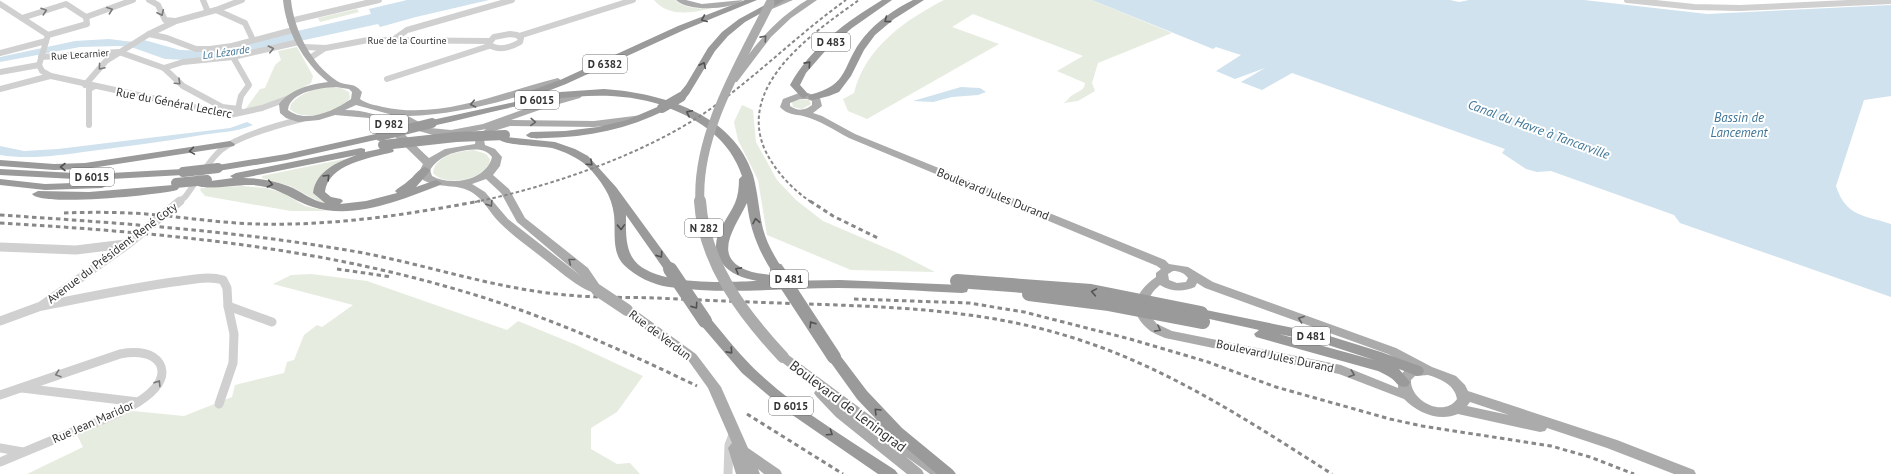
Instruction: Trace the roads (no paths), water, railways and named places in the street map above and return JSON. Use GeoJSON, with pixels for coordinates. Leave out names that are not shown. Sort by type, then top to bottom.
{"type":"FeatureCollection","features":[{"type":"Feature","properties":{"kind":"highway"},"geometry":{"type":"LineString","coordinates":[[740,2],[753,0]]}},
{"type":"Feature","properties":{"kind":"highway","name":"D 6382"},"geometry":{"type":"LineString","coordinates":[[467,115],[529,95],[604,64],[740,2],[758,0]]}},
{"type":"Feature","properties":{"kind":"highway"},"geometry":{"type":"LineString","coordinates":[[427,167],[409,186],[384,196],[360,200],[336,201],[328,200],[320,195],[320,184],[336,169],[385,144],[456,137],[505,138],[557,135],[590,132],[628,124],[681,97],[694,81],[716,43],[732,28],[781,0]]}},
{"type":"Feature","properties":{"kind":"highway","name":"D 483"},"geometry":{"type":"LineString","coordinates":[[809,96],[795,84],[805,67],[868,12],[888,0]]}},
{"type":"Feature","properties":{"kind":"highway"},"geometry":{"type":"LineString","coordinates":[[809,96],[828,94],[841,85],[846,78],[854,56],[872,33],[890,17],[920,0]]}},
{"type":"Feature","properties":{"kind":"highway","name":"D 6015"},"geometry":{"type":"LineString","coordinates":[[207,181],[385,144],[432,123],[560,95],[585,92],[608,93],[651,98],[674,106],[694,116],[724,136],[735,149],[745,169],[753,198],[760,240],[777,270],[834,357],[862,395],[897,432],[948,474]]}},
{"type":"Feature","properties":{"kind":"highway","name":"D 6015"},"geometry":{"type":"LineString","coordinates":[[0,182],[45,187],[131,188],[177,181],[218,168],[385,144],[418,145],[505,138],[552,145],[572,151],[591,164],[612,189],[670,269],[705,321],[726,347],[763,385],[812,421],[890,474]]}},
{"type":"Feature","properties":{"kind":"highway"},"geometry":{"type":"LineString","coordinates":[[0,163],[54,167],[84,166],[230,144]]}},
{"type":"Feature","properties":{"kind":"highway","name":"D 481"},"geometry":{"type":"LineString","coordinates":[[745,169],[743,198],[725,232],[720,250],[723,258],[734,269],[753,277],[775,280],[810,278],[959,285],[1109,304],[1323,339],[1423,370]]}},
{"type":"Feature","properties":{"kind":"highway","name":"D 6015"},"geometry":{"type":"LineString","coordinates":[[0,172],[93,178],[177,181]]}},
{"type":"Feature","properties":{"kind":"highway"},"geometry":{"type":"LineString","coordinates":[[0,190],[43,195],[85,196],[129,193],[177,181],[246,181],[267,183],[289,190],[316,204],[336,206],[387,200],[436,183]]}},
{"type":"Feature","properties":{"kind":"highway","name":"D 6015"},"geometry":{"type":"LineString","coordinates":[[59,187],[177,181]]}},
{"type":"Feature","properties":{"kind":"highway","name":"D 481"},"geometry":{"type":"LineString","coordinates":[[612,189],[620,219],[622,247],[627,261],[643,274],[668,283],[714,286],[840,284],[959,285]]}},
{"type":"Feature","properties":{"kind":"highway","name":"D 481"},"geometry":{"type":"LineString","coordinates":[[1202,318],[1384,367],[1396,374],[1404,382]]}},
{"type":"Feature","properties":{"kind":"main road"},"geometry":{"type":"LineString","coordinates":[[287,0],[290,21],[302,45],[320,71],[336,84]]}},
{"type":"Feature","properties":{"kind":"main road"},"geometry":{"type":"LineString","coordinates":[[680,0],[693,5],[706,6],[740,2]]}},
{"type":"Feature","properties":{"kind":"main road"},"geometry":{"type":"LineString","coordinates":[[756,13],[789,0]]}},
{"type":"Feature","properties":{"kind":"main road","name":"N 282"},"geometry":{"type":"LineString","coordinates":[[770,1],[709,135],[702,161],[699,186],[702,218],[712,254],[725,283],[753,324],[783,357]]}},
{"type":"Feature","properties":{"kind":"main road"},"geometry":{"type":"LineString","coordinates":[[733,80],[764,38],[785,18],[810,2]]}},
{"type":"Feature","properties":{"kind":"main road"},"geometry":{"type":"LineString","coordinates":[[379,110],[394,113],[431,112],[493,100],[545,85],[604,64]]}},
{"type":"Feature","properties":{"kind":"main road"},"geometry":{"type":"LineString","coordinates":[[313,87],[320,78],[320,71]]}},
{"type":"Feature","properties":{"kind":"main road"},"geometry":{"type":"LineString","coordinates":[[336,84],[348,85],[355,89],[357,95],[355,100],[346,107],[334,113],[318,117],[291,117],[283,111],[284,104],[290,98],[313,87],[336,84]]}},
{"type":"Feature","properties":{"kind":"main road"},"geometry":{"type":"LineString","coordinates":[[394,113],[422,129],[440,133],[465,131],[562,99],[608,93]]}},
{"type":"Feature","properties":{"kind":"main road"},"geometry":{"type":"LineString","coordinates":[[809,96],[818,103],[817,113]]}},
{"type":"Feature","properties":{"kind":"main road","name":"Boulevard Jules Durand"},"geometry":{"type":"LineString","coordinates":[[809,96],[789,99],[785,104],[785,107],[791,111],[817,113],[852,136],[1161,263],[1165,274],[1148,288],[1143,299],[1142,311],[1147,323],[1159,331],[1169,335],[1341,370],[1366,378],[1394,392],[1408,396]]}},
{"type":"Feature","properties":{"kind":"main road","name":"D 982"},"geometry":{"type":"LineString","coordinates":[[355,100],[379,110],[390,117],[420,148],[426,152],[450,151]]}},
{"type":"Feature","properties":{"kind":"main road"},"geometry":{"type":"LineString","coordinates":[[480,147],[479,139],[486,132],[504,124],[526,122],[606,123],[636,118],[662,108]]}},
{"type":"Feature","properties":{"kind":"main road","name":"D 982"},"geometry":{"type":"LineString","coordinates":[[334,113],[359,113],[383,120],[391,126],[427,167]]}},
{"type":"Feature","properties":{"kind":"main road"},"geometry":{"type":"LineString","coordinates":[[463,148],[477,133],[500,120]]}},
{"type":"Feature","properties":{"kind":"main road"},"geometry":{"type":"LineString","coordinates":[[480,147],[489,149],[497,157],[494,167],[486,174],[474,180],[459,184],[436,183],[427,178],[427,167],[437,157],[450,151],[463,148],[480,147]]}},
{"type":"Feature","properties":{"kind":"main road","name":"Rue de Verdun"},"geometry":{"type":"LineString","coordinates":[[486,174],[505,191],[521,220],[584,271],[597,290]]}},
{"type":"Feature","properties":{"kind":"main road","name":"Rue de Verdun"},"geometry":{"type":"LineString","coordinates":[[459,184],[481,192],[504,221],[573,276],[627,310],[692,357],[714,387],[733,434],[744,452],[753,474]]}},
{"type":"Feature","properties":{"kind":"main road"},"geometry":{"type":"LineString","coordinates":[[1192,275],[1193,282],[1188,287],[1183,288],[1168,285],[1165,274],[1183,268],[1209,285],[1392,351],[1423,370],[1442,374],[1455,382],[1464,395],[1612,444],[1689,474]]}},
{"type":"Feature","properties":{"kind":"main road","name":"Boulevard de Leningrad"},"geometry":{"type":"LineString","coordinates":[[783,357],[841,413],[917,474]]}},
{"type":"Feature","properties":{"kind":"main road","name":"Boulevard de Leningrad"},"geometry":{"type":"LineString","coordinates":[[783,357],[909,452],[941,474]]}},
{"type":"Feature","properties":{"kind":"main road"},"geometry":{"type":"LineString","coordinates":[[1423,370],[1408,374],[1404,382],[1408,396],[1415,402],[1433,411],[1452,411],[1458,409],[1462,405],[1464,395]]}},
{"type":"Feature","properties":{"kind":"main road"},"geometry":{"type":"LineString","coordinates":[[1458,409],[1552,430],[1610,450],[1669,474]]}},
{"type":"Feature","properties":{"kind":"main road","name":"Rue de Verdun"},"geometry":{"type":"LineString","coordinates":[[733,434],[735,447],[743,474]]}},
{"type":"Feature","properties":{"kind":"main road"},"geometry":{"type":"LineString","coordinates":[[744,452],[775,474]]}},
{"type":"Feature","properties":{"kind":"street"},"geometry":{"type":"LineString","coordinates":[[86,17],[134,0]]}},
{"type":"Feature","properties":{"kind":"street"},"geometry":{"type":"LineString","coordinates":[[149,0],[158,5],[164,20],[176,21]]}},
{"type":"Feature","properties":{"kind":"street"},"geometry":{"type":"LineString","coordinates":[[203,0],[208,12]]}},
{"type":"Feature","properties":{"kind":"street"},"geometry":{"type":"LineString","coordinates":[[85,84],[106,61],[149,34],[176,21],[216,10],[242,0]]}},
{"type":"Feature","properties":{"kind":"street"},"geometry":{"type":"LineString","coordinates":[[290,21],[361,2],[379,0]]}},
{"type":"Feature","properties":{"kind":"street"},"geometry":{"type":"LineString","coordinates":[[392,40],[407,30],[512,0]]}},
{"type":"Feature","properties":{"kind":"street"},"geometry":{"type":"LineString","coordinates":[[387,79],[489,43],[505,34],[519,36],[633,0]]}},
{"type":"Feature","properties":{"kind":"street"},"geometry":{"type":"LineString","coordinates":[[1627,0],[1721,8],[1891,1]]}},
{"type":"Feature","properties":{"kind":"street"},"geometry":{"type":"LineString","coordinates":[[0,4],[22,18],[45,47]]}},
{"type":"Feature","properties":{"kind":"street"},"geometry":{"type":"LineString","coordinates":[[0,53],[45,47],[87,24],[86,17],[66,4],[22,18]]}},
{"type":"Feature","properties":{"kind":"street"},"geometry":{"type":"LineString","coordinates":[[216,10],[235,18],[247,26],[253,40]]}},
{"type":"Feature","properties":{"kind":"street"},"geometry":{"type":"LineString","coordinates":[[149,34],[167,38],[196,49],[210,49],[294,30]]}},
{"type":"Feature","properties":{"kind":"street","name":"Rue de la Courtine"},"geometry":{"type":"LineString","coordinates":[[310,58],[326,48],[361,40],[489,43],[497,48],[512,46],[520,42],[521,38],[519,36]]}},
{"type":"Feature","properties":{"kind":"street","name":"Rue de la Courtine"},"geometry":{"type":"LineString","coordinates":[[164,68],[183,62],[233,57],[302,45],[326,48]]}},
{"type":"Feature","properties":{"kind":"street"},"geometry":{"type":"LineString","coordinates":[[45,47],[39,65],[40,70],[50,76]]}},
{"type":"Feature","properties":{"kind":"street","name":"Rue Lecarnier"},"geometry":{"type":"LineString","coordinates":[[45,47],[53,55],[119,52]]}},
{"type":"Feature","properties":{"kind":"street"},"geometry":{"type":"LineString","coordinates":[[119,52],[164,68],[182,86],[222,107],[237,112],[241,96],[248,88],[248,85],[233,57]]}},
{"type":"Feature","properties":{"kind":"street"},"geometry":{"type":"LineString","coordinates":[[0,72],[39,65]]}},
{"type":"Feature","properties":{"kind":"street"},"geometry":{"type":"LineString","coordinates":[[0,90],[50,76]]}},
{"type":"Feature","properties":{"kind":"street","name":"Rue du Général Leclerc"},"geometry":{"type":"LineString","coordinates":[[50,76],[93,87],[226,115],[262,108],[290,98]]}},
{"type":"Feature","properties":{"kind":"street"},"geometry":{"type":"LineString","coordinates":[[89,125],[89,89],[93,87]]}},
{"type":"Feature","properties":{"kind":"street","name":"Rue du Général Leclerc"},"geometry":{"type":"LineString","coordinates":[[262,108],[283,111]]}},
{"type":"Feature","properties":{"kind":"street","name":"Avenue du Président René Coty"},"geometry":{"type":"LineString","coordinates":[[269,128],[277,122],[283,111]]}},
{"type":"Feature","properties":{"kind":"street","name":"Avenue du Président René Coty"},"geometry":{"type":"LineString","coordinates":[[0,321],[41,306],[128,244],[185,197],[220,151],[230,144],[269,128],[302,118]]}},
{"type":"Feature","properties":{"kind":"street"},"geometry":{"type":"LineString","coordinates":[[0,247],[76,250],[128,244]]}},
{"type":"Feature","properties":{"kind":"street"},"geometry":{"type":"LineString","coordinates":[[41,306],[156,284],[216,278],[223,280],[227,288],[228,306],[234,334],[234,363],[219,404]]}},
{"type":"Feature","properties":{"kind":"street"},"geometry":{"type":"LineString","coordinates":[[228,306],[272,322]]}},
{"type":"Feature","properties":{"kind":"street","name":"Rue Jean Maridor"},"geometry":{"type":"LineString","coordinates":[[0,395],[112,355],[124,353],[147,354],[158,361],[162,367],[163,374],[157,386],[138,402],[124,410],[0,462]]}},
{"type":"Feature","properties":{"kind":"street"},"geometry":{"type":"LineString","coordinates":[[19,388],[138,402]]}},
{"type":"Feature","properties":{"kind":"street"},"geometry":{"type":"LineString","coordinates":[[728,474],[728,445],[733,434]]}},
{"type":"Feature","properties":{"kind":"street"},"geometry":{"type":"LineString","coordinates":[[0,448],[23,452]]}},
{"type":"Feature","properties":{"kind":"water","name":"La Lézarde"},"geometry":{"type":"Polygon","coordinates":[[[407,0],[489,0],[380,27],[378,24],[254,51],[186,60],[165,59],[131,47],[118,46],[80,47],[0,62],[0,57],[75,41],[109,39],[133,42],[144,40],[180,50],[210,51],[371,14],[369,9],[407,0]]]}},
{"type":"Feature","properties":{"kind":"water","name":"Bassin de Lancement"},"geometry":{"type":"Polygon","coordinates":[[[1092,0],[1450,0],[1459,2],[1469,0],[1584,0],[1707,14],[1891,5],[1891,96],[1864,100],[1836,186],[1845,204],[1851,209],[1864,216],[1891,224],[1891,297],[1680,223],[1674,215],[1551,171],[1537,172],[1526,169],[1502,153],[1505,149],[1292,73],[1262,90],[1241,82],[1265,68],[1235,79],[1216,71],[1241,55],[1216,47],[1213,49],[1092,0]]]}},
{"type":"Feature","properties":{"kind":"water"},"geometry":{"type":"Polygon","coordinates":[[[961,87],[980,88],[986,92],[978,95],[952,97],[933,102],[913,101],[961,87]]]}},
{"type":"Feature","properties":{"kind":"water"},"geometry":{"type":"Polygon","coordinates":[[[247,122],[253,125],[232,131],[80,153],[34,157],[0,155],[0,146],[24,151],[58,149],[230,128],[247,122]]]}},
{"type":"Feature","properties":{"kind":"railway"},"geometry":{"type":"LineString","coordinates":[[479,201],[533,188],[595,168],[654,142],[681,128],[724,99],[810,27],[846,0]]}},
{"type":"Feature","properties":{"kind":"railway"},"geometry":{"type":"LineString","coordinates":[[811,202],[785,179],[769,158],[765,150],[759,126],[761,104],[770,82],[784,63],[802,44],[821,28],[859,0]]}},
{"type":"Feature","properties":{"kind":"railway"},"geometry":{"type":"LineString","coordinates":[[64,213],[136,213],[229,222],[285,224],[341,221],[397,215],[479,201]]}},
{"type":"Feature","properties":{"kind":"railway"},"geometry":{"type":"LineString","coordinates":[[810,201],[833,216],[880,239]]}},
{"type":"Feature","properties":{"kind":"railway"},"geometry":{"type":"LineString","coordinates":[[0,215],[90,221],[269,238],[384,257],[514,288],[567,295],[900,308],[962,314],[1023,324],[1083,341],[1149,367],[1242,417],[1332,474]]}},
{"type":"Feature","properties":{"kind":"railway"},"geometry":{"type":"LineString","coordinates":[[0,223],[170,236],[226,243],[338,261],[393,273],[448,287],[512,307],[606,344],[697,386]]}},
{"type":"Feature","properties":{"kind":"railway"},"geometry":{"type":"LineString","coordinates":[[337,269],[392,277]]}},
{"type":"Feature","properties":{"kind":"railway"},"geometry":{"type":"LineString","coordinates":[[854,299],[969,303],[1024,312],[1130,339],[1208,362],[1276,387],[1390,419],[1422,426],[1551,446],[1590,457],[1634,474]]}},
{"type":"Feature","properties":{"kind":"railway"},"geometry":{"type":"LineString","coordinates":[[747,414],[843,474]]}},
{"type":"Feature","properties":{"kind":"water label","name":"Canal du Havre à Tancarville"},"geometry":{"type":"Point","coordinates":[1539,129]}}]}
